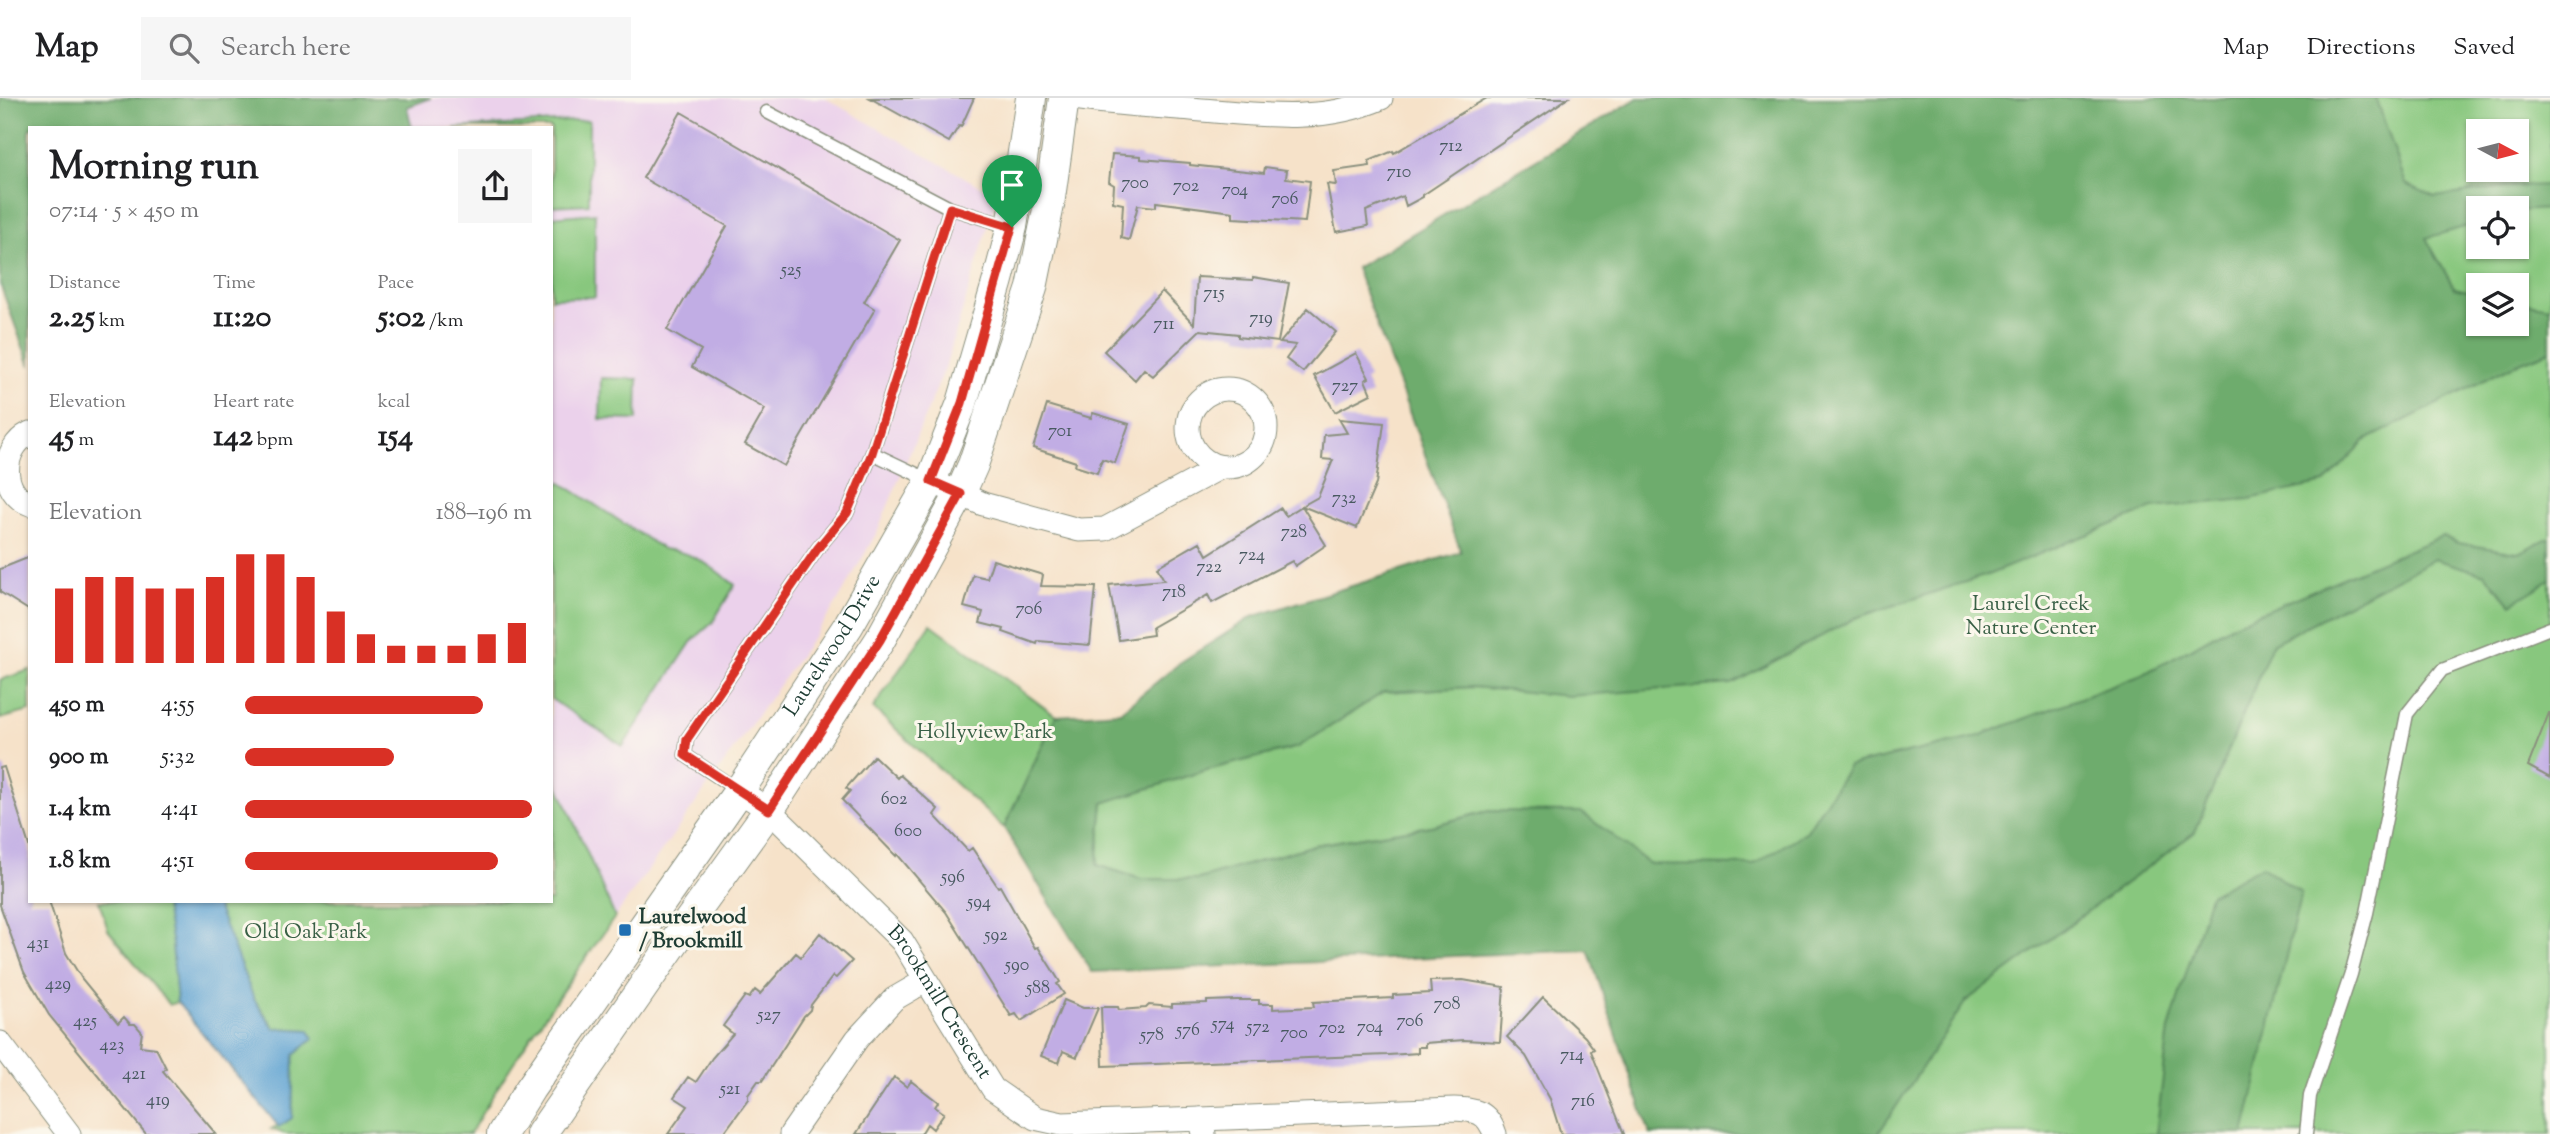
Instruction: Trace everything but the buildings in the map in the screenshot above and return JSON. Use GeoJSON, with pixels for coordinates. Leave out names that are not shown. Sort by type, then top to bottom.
{"type":"FeatureCollection","features":[{"type":"Feature","properties":{"kind":"street","name":"Laurelwood Drive"},"geometry":{"type":"LineString","coordinates":[[502,1134],[530,1089],[739,791],[848,626],[931,481],[962,403],[1012,227],[1031,98]]}},
{"type":"Feature","properties":{"kind":"street","name":"Laurelwood Drive"},"geometry":{"type":"LineString","coordinates":[[541,1134],[685,925],[769,810],[880,640],[961,494],[1032,288],[1049,205],[1064,98]]}},
{"type":"Feature","properties":{"kind":"street"},"geometry":{"type":"LineString","coordinates":[[1073,98],[1279,116],[1336,113],[1381,98]]}},
{"type":"Feature","properties":{"kind":"street"},"geometry":{"type":"LineString","coordinates":[[14,501],[2,478],[1,465],[12,442],[28,434]]}},
{"type":"Feature","properties":{"kind":"street"},"geometry":{"type":"LineString","coordinates":[[931,481],[983,504],[1079,530],[1105,529],[1221,467]]}},
{"type":"Feature","properties":{"kind":"street","name":"Brookmill Crescent"},"geometry":{"type":"LineString","coordinates":[[739,791],[769,810],[902,941],[992,1089],[1035,1118],[1062,1124],[1203,1126],[1476,1110],[1491,1123],[1495,1134]]}},
{"type":"Feature","properties":{"kind":"street"},"geometry":{"type":"LineString","coordinates":[[791,1134],[857,1039],[894,999],[925,981]]}},
{"type":"Feature","properties":{"kind":"street"},"geometry":{"type":"LineString","coordinates":[[0,1043],[69,1134]]}},
{"type":"Feature","properties":{"kind":"lane"},"geometry":{"type":"LineString","coordinates":[[767,112],[950,208],[1012,227]]}},
{"type":"Feature","properties":{"kind":"lane"},"geometry":{"type":"LineString","coordinates":[[739,791],[685,755],[687,739],[818,548],[847,513],[872,453],[950,208]]}},
{"type":"Feature","properties":{"kind":"lane"},"geometry":{"type":"LineString","coordinates":[[872,453],[931,481]]}},
{"type":"Feature","properties":{"kind":"lane"},"geometry":{"type":"LineString","coordinates":[[2306,1134],[2310,1096],[2351,974],[2367,913],[2407,714],[2442,670],[2550,628]]}},
{"type":"Feature","properties":{"kind":"shaded area"},"geometry":{"type":"Polygon","coordinates":[[[431,98],[825,98],[992,193],[996,200],[945,368],[877,532],[835,606],[615,917],[553,774],[553,126],[411,126],[406,107],[431,98]]]}},
{"type":"Feature","properties":{"kind":"green space"},"geometry":{"type":"Polygon","coordinates":[[[0,98],[431,98],[407,107],[412,126],[28,126],[28,361],[0,284],[0,98]]]}},
{"type":"Feature","properties":{"kind":"green space","name":"Laurel Creek Nature Center"},"geometry":{"type":"Polygon","coordinates":[[[1638,98],[2550,98],[2550,1134],[1650,1134],[1589,950],[1488,811],[1431,826],[1314,845],[1199,879],[1141,879],[1097,865],[1103,802],[1203,771],[1298,747],[1384,692],[1473,687],[1505,690],[1462,552],[1356,268],[1638,98]]]}},
{"type":"Feature","properties":{"kind":"green space","name":"Laurel Creek Nature Center"},"geometry":{"type":"Polygon","coordinates":[[[1638,98],[2376,98],[2406,184],[2435,197],[2512,186],[2550,185],[2550,209],[2529,210],[2529,196],[2466,196],[2466,226],[2426,238],[2454,288],[2466,290],[2466,336],[2529,336],[2529,303],[2550,307],[2550,351],[2512,366],[2366,440],[2325,483],[2249,499],[2153,508],[1990,574],[1855,618],[1732,684],[1569,696],[1473,687],[1384,692],[1298,747],[1203,771],[1103,803],[1097,865],[1141,879],[1199,879],[1314,845],[1431,826],[1488,811],[1581,812],[1650,864],[1753,865],[1807,831],[1849,766],[1973,738],[2142,675],[2236,623],[2442,536],[2458,543],[2518,553],[2550,537],[2550,580],[2511,604],[2485,574],[2434,559],[2272,644],[2195,832],[1966,1001],[1878,1134],[1650,1134],[1588,950],[1092,972],[1004,828],[1056,716],[1120,712],[1181,662],[1252,617],[1461,552],[1356,268],[1638,98]]]}},
{"type":"Feature","properties":{"kind":"green space"},"geometry":{"type":"Polygon","coordinates":[[[589,120],[589,204],[553,206],[553,126],[488,126],[589,120]]]}},
{"type":"Feature","properties":{"kind":"green space"},"geometry":{"type":"Polygon","coordinates":[[[595,213],[595,297],[553,298],[553,217],[595,213]]]}},
{"type":"Feature","properties":{"kind":"green space"},"geometry":{"type":"Polygon","coordinates":[[[601,378],[638,379],[637,420],[600,419],[601,378]]]}},
{"type":"Feature","properties":{"kind":"green space"},"geometry":{"type":"Polygon","coordinates":[[[560,482],[663,549],[693,557],[735,585],[712,623],[692,641],[623,746],[553,700],[553,491],[560,482]]]}},
{"type":"Feature","properties":{"kind":"green space","name":"Hollyview Park"},"geometry":{"type":"Polygon","coordinates":[[[931,624],[1056,716],[1004,828],[873,708],[931,624]]]}},
{"type":"Feature","properties":{"kind":"green space"},"geometry":{"type":"Polygon","coordinates":[[[28,671],[28,712],[0,719],[0,680],[28,671]]]}},
{"type":"Feature","properties":{"kind":"green space","name":"Old Oak Park"},"geometry":{"type":"Polygon","coordinates":[[[553,774],[615,917],[521,1051],[470,1134],[285,1134],[271,1129],[292,1118],[294,1055],[308,1030],[275,1028],[254,999],[216,903],[553,903],[553,774]]]}},
{"type":"Feature","properties":{"kind":"green space"},"geometry":{"type":"Polygon","coordinates":[[[2262,866],[2301,893],[2244,1134],[2156,1134],[2169,1029],[2210,895],[2262,866]]]}},
{"type":"Feature","properties":{"kind":"green space"},"geometry":{"type":"Polygon","coordinates":[[[100,903],[169,903],[165,906],[172,944],[177,1002],[169,1005],[108,930],[100,903]]]}},
{"type":"Feature","properties":{"kind":"water"},"geometry":{"type":"Polygon","coordinates":[[[169,903],[216,903],[254,999],[274,1028],[309,1030],[313,1039],[294,1055],[292,1118],[279,1127],[177,1002],[172,944],[165,906],[169,903]]]}},
{"type":"Feature","properties":{"kind":"place","name":"Laurelwood / Brookmill"},"geometry":{"type":"Point","coordinates":[625,930]}},
{"type":"Feature","properties":{"kind":"route"},"geometry":{"type":"LineString","coordinates":[[950,208],[1012,227],[962,403],[931,481],[961,494],[880,640],[769,810],[685,755],[687,739],[818,548],[847,513],[872,453],[950,208]]}}]}
